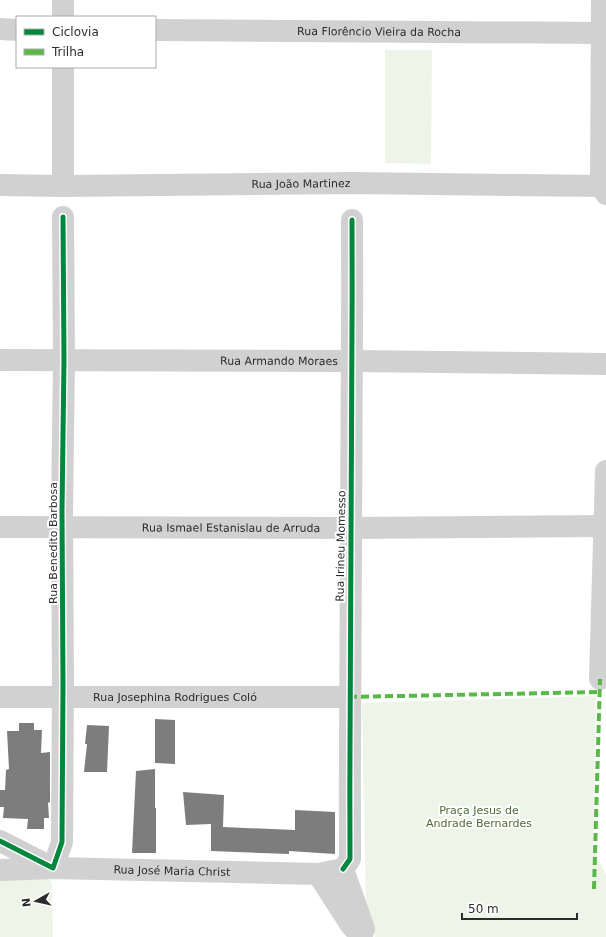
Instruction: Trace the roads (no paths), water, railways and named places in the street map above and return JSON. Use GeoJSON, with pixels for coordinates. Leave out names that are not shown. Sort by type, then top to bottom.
{"type":"FeatureCollection","features":[{"type":"Feature","properties":{"kind":"street"},"geometry":{"type":"LineString","coordinates":[[63,0],[63,16]]}},
{"type":"Feature","properties":{"kind":"street"},"geometry":{"type":"LineString","coordinates":[[602,0],[604,190]]}},
{"type":"Feature","properties":{"kind":"street"},"geometry":{"type":"LineString","coordinates":[[0,29],[16,30]]}},
{"type":"Feature","properties":{"kind":"street","name":"Rua Florêncio Vieira da Rocha"},"geometry":{"type":"LineString","coordinates":[[156,30],[602,33]]}},
{"type":"Feature","properties":{"kind":"street"},"geometry":{"type":"LineString","coordinates":[[63,68],[63,186]]}},
{"type":"Feature","properties":{"kind":"street","name":"Rua João Martinez"},"geometry":{"type":"LineString","coordinates":[[0,185],[63,186],[354,183],[604,190]]}},
{"type":"Feature","properties":{"kind":"street","name":"Rua Benedito Barbosa"},"geometry":{"type":"LineString","coordinates":[[53,868],[62,842],[62,528],[64,360],[63,217]]}},
{"type":"Feature","properties":{"kind":"street","name":"Rua Irineu Momesso"},"geometry":{"type":"LineString","coordinates":[[343,869],[350,859],[349,697],[353,361],[352,220]]}},
{"type":"Feature","properties":{"kind":"street","name":"Rua Armando Moraes"},"geometry":{"type":"LineString","coordinates":[[0,360],[353,361],[606,364]]}},
{"type":"Feature","properties":{"kind":"street"},"geometry":{"type":"LineString","coordinates":[[600,679],[606,526],[606,471]]}},
{"type":"Feature","properties":{"kind":"street","name":"Rua Ismael Estanislau de Arruda"},"geometry":{"type":"LineString","coordinates":[[0,527],[351,528],[606,526]]}},
{"type":"Feature","properties":{"kind":"street","name":"Rua Josephina Rodrigues Coló"},"geometry":{"type":"LineString","coordinates":[[0,698],[349,697]]}},
{"type":"Feature","properties":{"kind":"street"},"geometry":{"type":"LineString","coordinates":[[0,841],[53,868]]}},
{"type":"Feature","properties":{"kind":"street","name":"Rua José Maria Christ"},"geometry":{"type":"LineString","coordinates":[[0,870],[53,868],[318,874],[343,869]]}},
{"type":"Feature","properties":{"kind":"street"},"geometry":{"type":"LineString","coordinates":[[343,869],[368,937]]}},
{"type":"Feature","properties":{"kind":"street"},"geometry":{"type":"LineString","coordinates":[[318,874],[351,926],[362,937]]}},
{"type":"Feature","properties":{"kind":"park label","name":"Praça Jesus de Andrade Bernardes"},"geometry":{"type":"Point","coordinates":[479,816]}}]}
